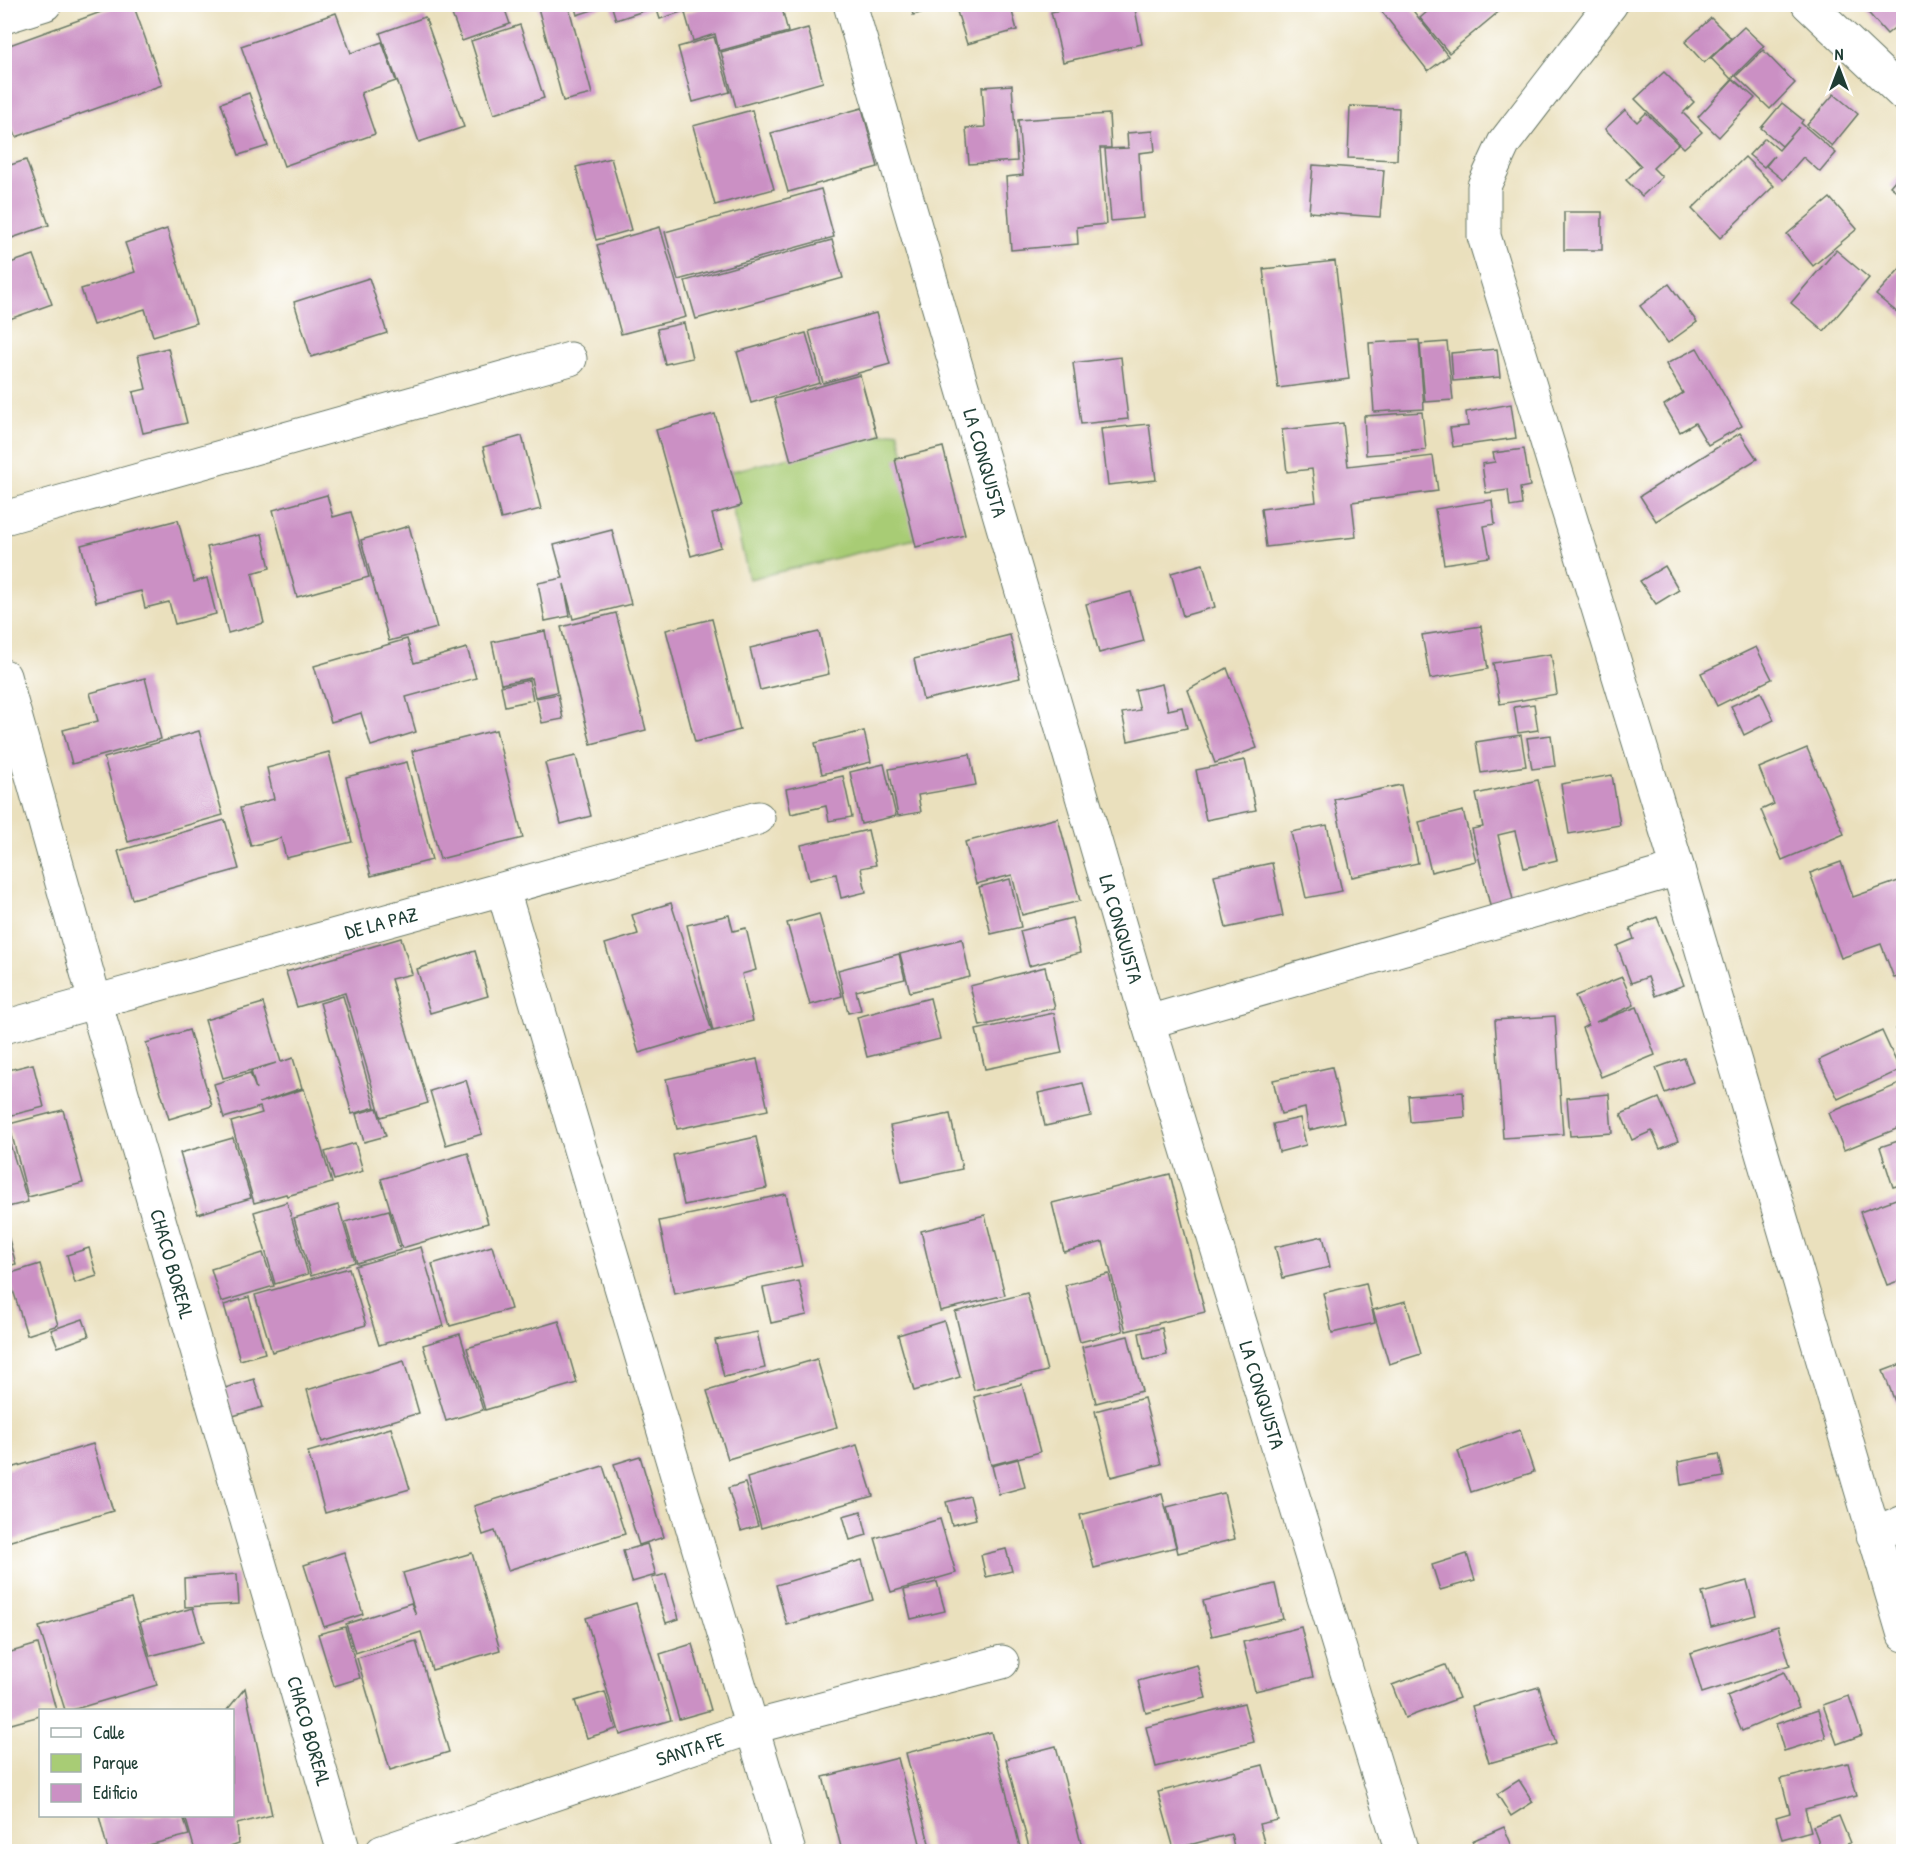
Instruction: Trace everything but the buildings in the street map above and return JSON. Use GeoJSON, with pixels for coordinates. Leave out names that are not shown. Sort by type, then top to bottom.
{"type":"FeatureCollection","features":[{"type":"Feature","properties":{"kind":"street"},"geometry":{"type":"LineString","coordinates":[[4,17],[45,4]]}},
{"type":"Feature","properties":{"kind":"street","name":"LA CONQUISTA"},"geometry":{"type":"LineString","coordinates":[[850,4],[1148,1022],[1402,1851]]}},
{"type":"Feature","properties":{"kind":"street"},"geometry":{"type":"LineString","coordinates":[[1611,4],[1504,144],[1485,186],[1484,236],[1678,869],[1904,1635]]}},
{"type":"Feature","properties":{"kind":"street"},"geometry":{"type":"LineString","coordinates":[[1808,4],[1904,95]]}},
{"type":"Feature","properties":{"kind":"street"},"geometry":{"type":"LineString","coordinates":[[4,518],[570,359]]}},
{"type":"Feature","properties":{"kind":"street","name":"CHACO BOREAL"},"geometry":{"type":"LineString","coordinates":[[4,676],[95,1000],[344,1851]]}},
{"type":"Feature","properties":{"kind":"street","name":"DE LA PAZ"},"geometry":{"type":"LineString","coordinates":[[4,1027],[758,818]]}},
{"type":"Feature","properties":{"kind":"street"},"geometry":{"type":"LineString","coordinates":[[1148,1022],[1678,869]]}},
{"type":"Feature","properties":{"kind":"street"},"geometry":{"type":"LineString","coordinates":[[502,890],[789,1851]]}},
{"type":"Feature","properties":{"kind":"street"},"geometry":{"type":"LineString","coordinates":[[1873,1535],[1904,1522]]}},
{"type":"Feature","properties":{"kind":"street","name":"SANTA FE"},"geometry":{"type":"LineString","coordinates":[[382,1851],[753,1727],[1002,1662]]}},
{"type":"Feature","properties":{"kind":"green space"},"geometry":{"type":"Polygon","coordinates":[[[898,431],[924,537],[749,579],[724,473],[898,431]]]}}]}
